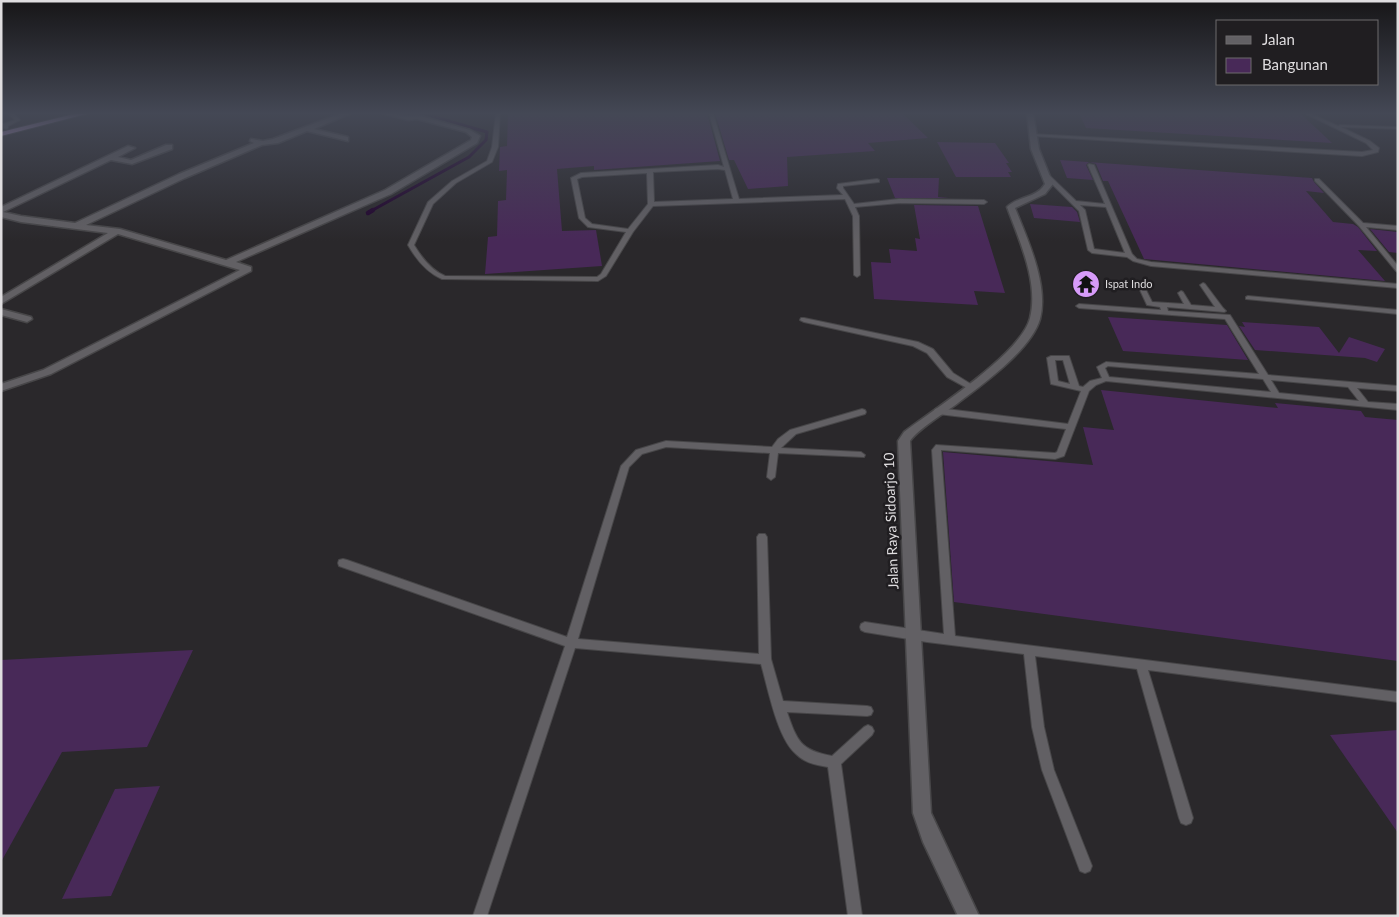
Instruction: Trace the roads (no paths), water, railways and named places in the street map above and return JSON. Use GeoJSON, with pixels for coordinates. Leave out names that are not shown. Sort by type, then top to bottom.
{"type":"FeatureCollection","features":[{"type":"Feature","properties":{"kind":"street"},"geometry":{"type":"LineString","coordinates":[[1,210],[115,156]]}},
{"type":"Feature","properties":{"kind":"street"},"geometry":{"type":"LineString","coordinates":[[111,158],[132,162],[147,156]]}},
{"type":"Feature","properties":{"kind":"street"},"geometry":{"type":"LineString","coordinates":[[78,225],[226,156]]}},
{"type":"Feature","properties":{"kind":"street"},"geometry":{"type":"LineString","coordinates":[[231,263],[388,192],[450,156]]}},
{"type":"Feature","properties":{"kind":"street"},"geometry":{"type":"LineString","coordinates":[[1038,156],[1046,175]]}},
{"type":"Feature","properties":{"kind":"street","name":"Jalan Raya Sidoarjo 10"},"geometry":{"type":"LineString","coordinates":[[969,916],[930,835],[922,813],[904,441],[908,435],[1001,362],[1027,334],[1035,319],[1035,278],[1011,207],[1016,202],[1039,195],[1047,190],[1049,184],[1046,175]]}},
{"type":"Feature","properties":{"kind":"street"},"geometry":{"type":"LineString","coordinates":[[1,214],[21,219],[78,225],[117,232],[248,269],[47,372],[1,388]]}},
{"type":"Feature","properties":{"kind":"street"},"geometry":{"type":"LineString","coordinates":[[1,301],[117,232]]}},
{"type":"Feature","properties":{"kind":"street"},"geometry":{"type":"LineString","coordinates":[[1,312],[27,319]]}},
{"type":"Feature","properties":{"kind":"lane"},"geometry":{"type":"LineString","coordinates":[[492,156],[489,162],[454,182],[430,203],[411,245],[417,255],[437,275],[444,278],[598,279],[604,275],[630,230],[651,204],[650,172]]}},
{"type":"Feature","properties":{"kind":"lane"},"geometry":{"type":"LineString","coordinates":[[723,156],[736,200]]}},
{"type":"Feature","properties":{"kind":"lane"},"geometry":{"type":"LineString","coordinates":[[1091,165],[1129,255],[1135,260],[1151,264],[1398,286]]}},
{"type":"Feature","properties":{"kind":"lane"},"geometry":{"type":"LineString","coordinates":[[630,230],[590,226],[586,223],[582,218],[574,178],[581,175],[712,167],[727,169]]}},
{"type":"Feature","properties":{"kind":"lane"},"geometry":{"type":"LineString","coordinates":[[1046,175],[1077,203],[1082,210],[1092,251],[1129,255]]}},
{"type":"Feature","properties":{"kind":"lane"},"geometry":{"type":"LineString","coordinates":[[857,275],[856,216],[840,185],[877,180]]}},
{"type":"Feature","properties":{"kind":"lane"},"geometry":{"type":"LineString","coordinates":[[1317,180],[1361,225],[1398,270]]}},
{"type":"Feature","properties":{"kind":"lane"},"geometry":{"type":"LineString","coordinates":[[651,204],[846,198]]}},
{"type":"Feature","properties":{"kind":"lane"},"geometry":{"type":"LineString","coordinates":[[852,206],[899,201],[984,202]]}},
{"type":"Feature","properties":{"kind":"lane"},"geometry":{"type":"LineString","coordinates":[[1077,203],[1109,206]]}},
{"type":"Feature","properties":{"kind":"lane"},"geometry":{"type":"LineString","coordinates":[[1361,225],[1398,228]]}},
{"type":"Feature","properties":{"kind":"lane"},"geometry":{"type":"LineString","coordinates":[[1203,285],[1227,317],[1277,396]]}},
{"type":"Feature","properties":{"kind":"lane"},"geometry":{"type":"LineString","coordinates":[[1143,290],[1149,304],[1227,317]]}},
{"type":"Feature","properties":{"kind":"lane"},"geometry":{"type":"LineString","coordinates":[[1181,293],[1189,307]]}},
{"type":"Feature","properties":{"kind":"lane"},"geometry":{"type":"LineString","coordinates":[[1248,298],[1398,312]]}},
{"type":"Feature","properties":{"kind":"lane"},"geometry":{"type":"LineString","coordinates":[[1079,306],[1221,309]]}},
{"type":"Feature","properties":{"kind":"lane"},"geometry":{"type":"LineString","coordinates":[[804,320],[915,344],[930,351],[950,375],[970,386]]}},
{"type":"Feature","properties":{"kind":"lane"},"geometry":{"type":"LineString","coordinates":[[1106,379],[1102,367],[1106,364],[1398,389]]}},
{"type":"Feature","properties":{"kind":"lane"},"geometry":{"type":"LineString","coordinates":[[950,640],[936,450],[944,446],[1055,456],[1061,454],[1085,390],[1093,382],[1106,379],[1398,407]]}},
{"type":"Feature","properties":{"kind":"lane"},"geometry":{"type":"LineString","coordinates":[[1352,385],[1366,404]]}},
{"type":"Feature","properties":{"kind":"lane"},"geometry":{"type":"LineString","coordinates":[[1075,387],[1085,390]]}},
{"type":"Feature","properties":{"kind":"lane"},"geometry":{"type":"LineString","coordinates":[[938,411],[1070,427]]}},
{"type":"Feature","properties":{"kind":"lane"},"geometry":{"type":"LineString","coordinates":[[771,477],[773,450],[785,437],[794,432],[862,412]]}},
{"type":"Feature","properties":{"kind":"lane"},"geometry":{"type":"LineString","coordinates":[[480,916],[571,643],[625,466],[639,452],[666,444],[861,455]]}},
{"type":"Feature","properties":{"kind":"lane"},"geometry":{"type":"LineString","coordinates":[[762,537],[765,659],[779,706],[789,736],[800,750],[812,758],[834,762]]}},
{"type":"Feature","properties":{"kind":"lane"},"geometry":{"type":"LineString","coordinates":[[343,563],[571,643],[765,659]]}},
{"type":"Feature","properties":{"kind":"lane"},"geometry":{"type":"LineString","coordinates":[[865,627],[950,640],[1398,697]]}},
{"type":"Feature","properties":{"kind":"lane"},"geometry":{"type":"LineString","coordinates":[[1028,650],[1038,727],[1048,770],[1085,866]]}},
{"type":"Feature","properties":{"kind":"lane"},"geometry":{"type":"LineString","coordinates":[[1141,664],[1186,818]]}},
{"type":"Feature","properties":{"kind":"lane"},"geometry":{"type":"LineString","coordinates":[[779,706],[867,711]]}},
{"type":"Feature","properties":{"kind":"lane"},"geometry":{"type":"LineString","coordinates":[[834,762],[868,731]]}},
{"type":"Feature","properties":{"kind":"lane"},"geometry":{"type":"LineString","coordinates":[[834,762],[855,916]]}},
{"type":"Feature","properties":{"kind":"waterway"},"geometry":{"type":"LineString","coordinates":[[371,211],[470,156]]}},
{"type":"Feature","properties":{"kind":"waterway"},"geometry":{"type":"LineString","coordinates":[[368,213],[373,210]]}},
{"type":"Feature","properties":{"kind":"place","name":"Ispat Indo"},"geometry":{"type":"Point","coordinates":[1086,284]}}]}
